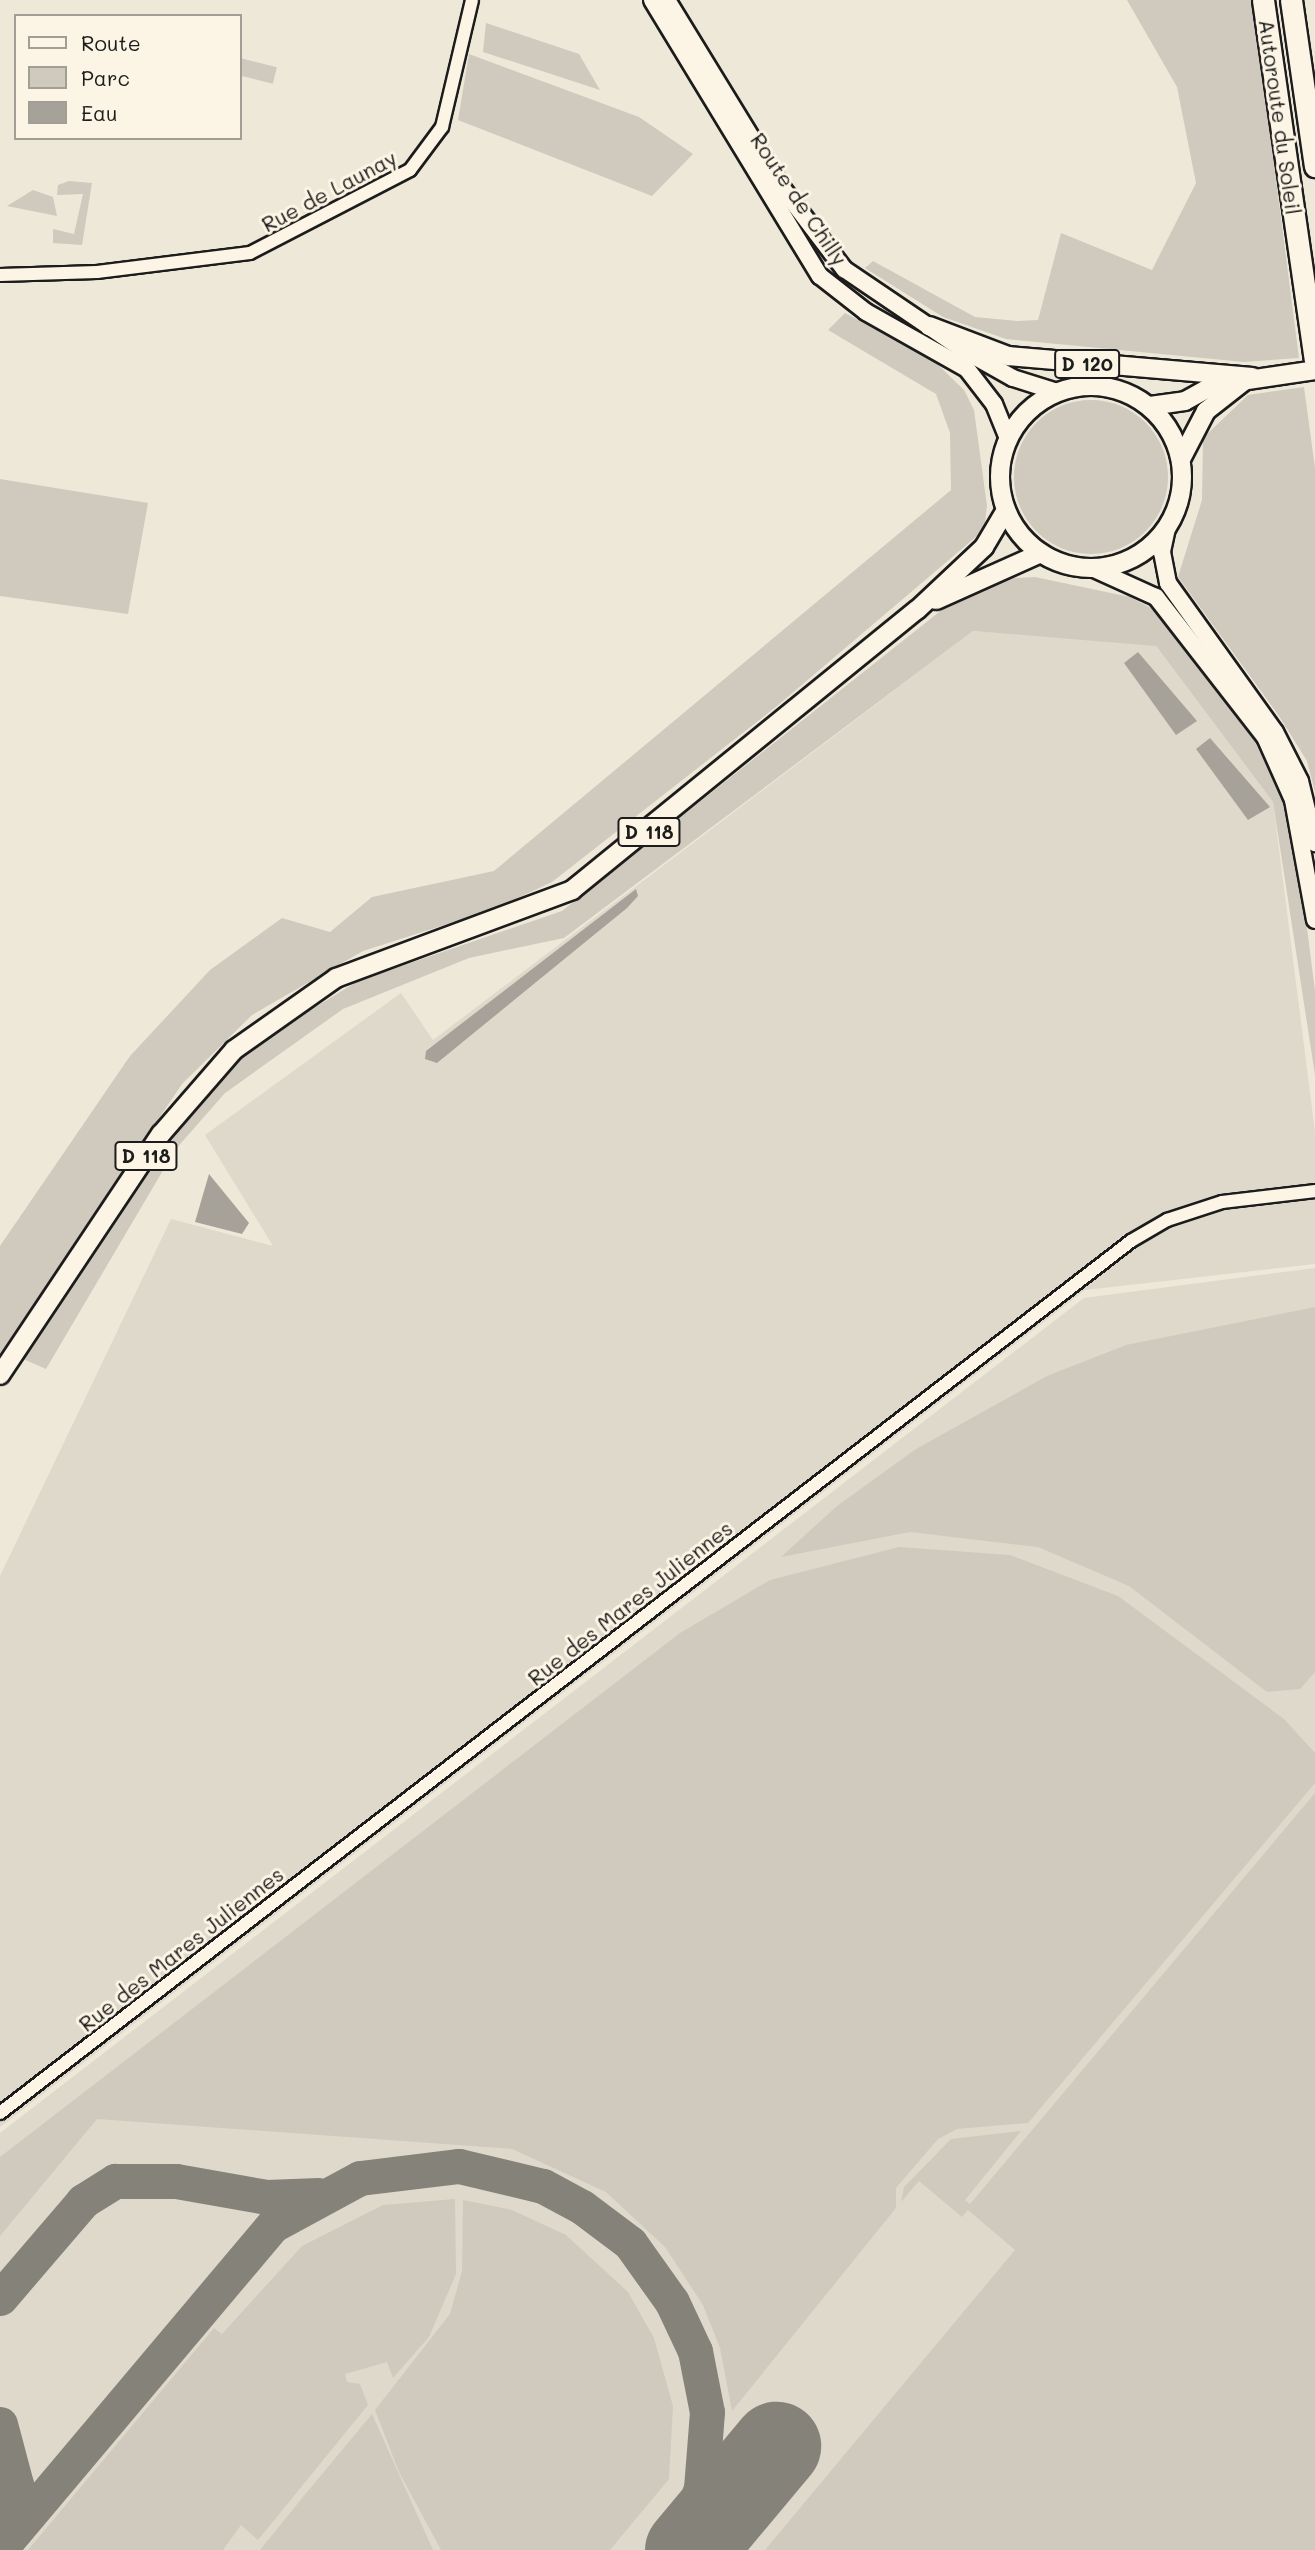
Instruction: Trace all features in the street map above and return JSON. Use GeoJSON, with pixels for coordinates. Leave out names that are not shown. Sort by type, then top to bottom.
{"type":"FeatureCollection","features":[{"type":"Feature","properties":{"kind":"highway","name":"Autoroute du Soleil"},"geometry":{"type":"LineString","coordinates":[[1263,0],[1315,359]]}},
{"type":"Feature","properties":{"kind":"highway","name":"Autoroute du Soleil"},"geometry":{"type":"LineString","coordinates":[[1291,0],[1315,166]]}},
{"type":"Feature","properties":{"kind":"main road","name":"Route de Chilly"},"geometry":{"type":"LineString","coordinates":[[652,0],[820,276],[866,312],[967,369],[994,404],[1008,438]]}},
{"type":"Feature","properties":{"kind":"main road","name":"Route de Chilly"},"geometry":{"type":"LineString","coordinates":[[667,0],[816,240],[844,269],[1013,378],[1057,392]]}},
{"type":"Feature","properties":{"kind":"main road","name":"D 120"},"geometry":{"type":"LineString","coordinates":[[929,326],[1008,356],[1252,377]]}},
{"type":"Feature","properties":{"kind":"main road","name":"D 120"},"geometry":{"type":"LineString","coordinates":[[1150,406],[1252,377],[1315,370]]}},
{"type":"Feature","properties":{"kind":"main road"},"geometry":{"type":"LineString","coordinates":[[1252,377],[1206,411],[1181,459],[1178,507],[1167,528],[1162,552],[1168,583],[1275,732],[1300,781],[1315,843]]}},
{"type":"Feature","properties":{"kind":"main road"},"geometry":{"type":"LineString","coordinates":[[1181,459],[1170,430],[1150,406],[1105,386],[1057,392],[1037,403],[1008,438],[1000,487],[1006,510],[1041,553],[1092,568],[1156,597],[1265,737],[1293,800],[1315,920]]}},
{"type":"Feature","properties":{"kind":"main road","name":"D 118"},"geometry":{"type":"LineString","coordinates":[[0,1375],[161,1134],[234,1050],[336,978],[572,890],[917,610],[984,547],[1006,510]]}},
{"type":"Feature","properties":{"kind":"main road"},"geometry":{"type":"LineString","coordinates":[[1092,568],[1134,557],[1167,528]]}},
{"type":"Feature","properties":{"kind":"main road","name":"D 118"},"geometry":{"type":"LineString","coordinates":[[917,610],[1041,553]]}},
{"type":"Feature","properties":{"kind":"street","name":"Rue de Launay"},"geometry":{"type":"LineString","coordinates":[[0,275],[97,272],[250,253],[410,170],[442,127],[472,0]]}},
{"type":"Feature","properties":{"kind":"street","name":"Rue des Mares Juliennes"},"geometry":{"type":"LineString","coordinates":[[0,2113],[1131,1241],[1167,1220],[1222,1202],[1315,1191]]}},
{"type":"Feature","properties":{"kind":"shaded area"},"geometry":{"type":"Polygon","coordinates":[[[973,631],[1155,645],[1273,802],[1315,1132],[1315,1264],[1085,1290],[0,2127],[0,1576],[171,1219],[273,1246],[205,1135],[401,993],[433,1040],[973,631]]]}},
{"type":"Feature","properties":{"kind":"shaded area"},"geometry":{"type":"Polygon","coordinates":[[[1315,1268],[1315,2550],[0,2550],[0,2133],[1084,1298],[1315,1268]]]}},
{"type":"Feature","properties":{"kind":"green space"},"geometry":{"type":"Polygon","coordinates":[[[1127,0],[1253,0],[1299,358],[1244,362],[1006,339],[943,317],[865,268],[873,261],[975,317],[1017,321],[1038,320],[1061,233],[1152,270],[1196,183],[1177,87],[1127,0]]]}},
{"type":"Feature","properties":{"kind":"green space"},"geometry":{"type":"Polygon","coordinates":[[[486,23],[579,54],[600,90],[483,52],[486,23]]]}},
{"type":"Feature","properties":{"kind":"green space"},"geometry":{"type":"Polygon","coordinates":[[[469,54],[639,117],[693,154],[652,196],[458,120],[469,54]]]}},
{"type":"Feature","properties":{"kind":"green space"},"geometry":{"type":"Polygon","coordinates":[[[242,58],[277,67],[273,84],[242,76],[242,58]]]}},
{"type":"Feature","properties":{"kind":"green space"},"geometry":{"type":"Polygon","coordinates":[[[69,181],[92,183],[82,245],[53,243],[53,229],[74,234],[83,194],[57,195],[58,185],[69,181]]]}},
{"type":"Feature","properties":{"kind":"green space"},"geometry":{"type":"Polygon","coordinates":[[[33,190],[53,197],[57,216],[7,206],[33,190]]]}},
{"type":"Feature","properties":{"kind":"green space"},"geometry":{"type":"Polygon","coordinates":[[[845,313],[932,359],[964,390],[974,410],[987,506],[984,530],[777,706],[552,882],[494,909],[363,951],[252,1015],[182,1084],[0,1354],[0,1246],[130,1056],[210,970],[282,918],[330,932],[372,897],[494,871],[951,490],[950,433],[936,394],[828,330],[845,313]]]}},
{"type":"Feature","properties":{"kind":"green space"},"geometry":{"type":"Polygon","coordinates":[[[1304,387],[1315,468],[1315,792],[1307,761],[1279,716],[1178,577],[1202,500],[1203,438],[1248,395],[1304,387]]]}},
{"type":"Feature","properties":{"kind":"green space"},"geometry":{"type":"Polygon","coordinates":[[[1091,400],[1121,406],[1146,422],[1162,447],[1168,477],[1162,507],[1146,532],[1121,548],[1091,554],[1061,548],[1036,532],[1020,507],[1014,477],[1020,447],[1036,422],[1061,406],[1091,400]]]}},
{"type":"Feature","properties":{"kind":"green space"},"geometry":{"type":"Polygon","coordinates":[[[0,479],[148,503],[128,614],[0,596],[0,479]]]}},
{"type":"Feature","properties":{"kind":"green space"},"geometry":{"type":"Polygon","coordinates":[[[1035,577],[1130,597],[1164,615],[1267,754],[1295,834],[1315,991],[1315,1075],[1273,802],[1156,646],[973,631],[564,938],[469,958],[343,1009],[225,1093],[175,1150],[46,1369],[21,1358],[201,1094],[244,1051],[358,981],[562,911],[953,601],[1014,578],[1035,577]]]}},
{"type":"Feature","properties":{"kind":"green space"},"geometry":{"type":"Polygon","coordinates":[[[1315,1307],[1315,1672],[1300,1689],[1267,1692],[1129,1586],[1038,1547],[910,1532],[781,1557],[837,1506],[916,1449],[1047,1376],[1126,1345],[1315,1307]]]}},
{"type":"Feature","properties":{"kind":"green space"},"geometry":{"type":"Polygon","coordinates":[[[899,1547],[1010,1555],[1118,1596],[1284,1719],[1315,1753],[1315,1783],[1028,2123],[957,2129],[938,2139],[896,2188],[896,2208],[732,2411],[720,2348],[703,2305],[665,2247],[606,2192],[512,2149],[97,2119],[0,2236],[0,2157],[680,1633],[770,1580],[899,1547]]]}},
{"type":"Feature","properties":{"kind":"green space"},"geometry":{"type":"Polygon","coordinates":[[[1315,1793],[1315,2550],[765,2550],[1015,2250],[968,2210],[962,2217],[919,2181],[901,2202],[904,2187],[951,2139],[1021,2131],[965,2200],[970,2204],[1315,1793]]]}},
{"type":"Feature","properties":{"kind":"green space"},"geometry":{"type":"Polygon","coordinates":[[[455,2199],[456,2274],[429,2337],[393,2378],[387,2362],[345,2374],[347,2382],[360,2384],[368,2405],[258,2540],[241,2525],[223,2550],[28,2550],[214,2328],[222,2334],[302,2246],[383,2205],[455,2199]]]}},
{"type":"Feature","properties":{"kind":"green space"},"geometry":{"type":"Polygon","coordinates":[[[463,2200],[512,2210],[566,2235],[628,2292],[654,2338],[673,2406],[669,2479],[610,2550],[441,2550],[399,2472],[375,2410],[450,2314],[462,2271],[463,2200]]]}},
{"type":"Feature","properties":{"kind":"green space"},"geometry":{"type":"Polygon","coordinates":[[[372,2414],[433,2550],[260,2550],[303,2497],[372,2414]]]}},
{"type":"Feature","properties":{"kind":"water"},"geometry":{"type":"Polygon","coordinates":[[[1138,652],[1197,721],[1176,735],[1124,663],[1138,652]]]}},
{"type":"Feature","properties":{"kind":"water"},"geometry":{"type":"Polygon","coordinates":[[[1210,738],[1270,807],[1248,820],[1196,749],[1210,738]]]}},
{"type":"Feature","properties":{"kind":"water"},"geometry":{"type":"Polygon","coordinates":[[[636,889],[638,896],[627,908],[437,1063],[425,1059],[426,1051],[636,889]]]}},
{"type":"Feature","properties":{"kind":"water"},"geometry":{"type":"Polygon","coordinates":[[[209,1174],[249,1223],[242,1234],[195,1222],[209,1174]]]}},
{"type":"Feature","properties":{"kind":"taxiway"},"geometry":{"type":"LineString","coordinates":[[0,2549],[273,2225],[360,2178],[459,2166],[543,2186],[582,2207],[630,2243],[672,2302],[695,2351],[707,2412],[701,2488],[679,2550]]}},
{"type":"Feature","properties":{"kind":"taxiway"},"geometry":{"type":"LineString","coordinates":[[0,2298],[83,2201],[115,2181],[176,2181],[267,2197],[318,2195]]}},
{"type":"Feature","properties":{"kind":"taxiway"},"geometry":{"type":"LineString","coordinates":[[0,2424],[16,2484],[5,2537]]}},
{"type":"Feature","properties":{"kind":"runway"},"geometry":{"type":"LineString","coordinates":[[689,2550],[776,2446]]}}]}
